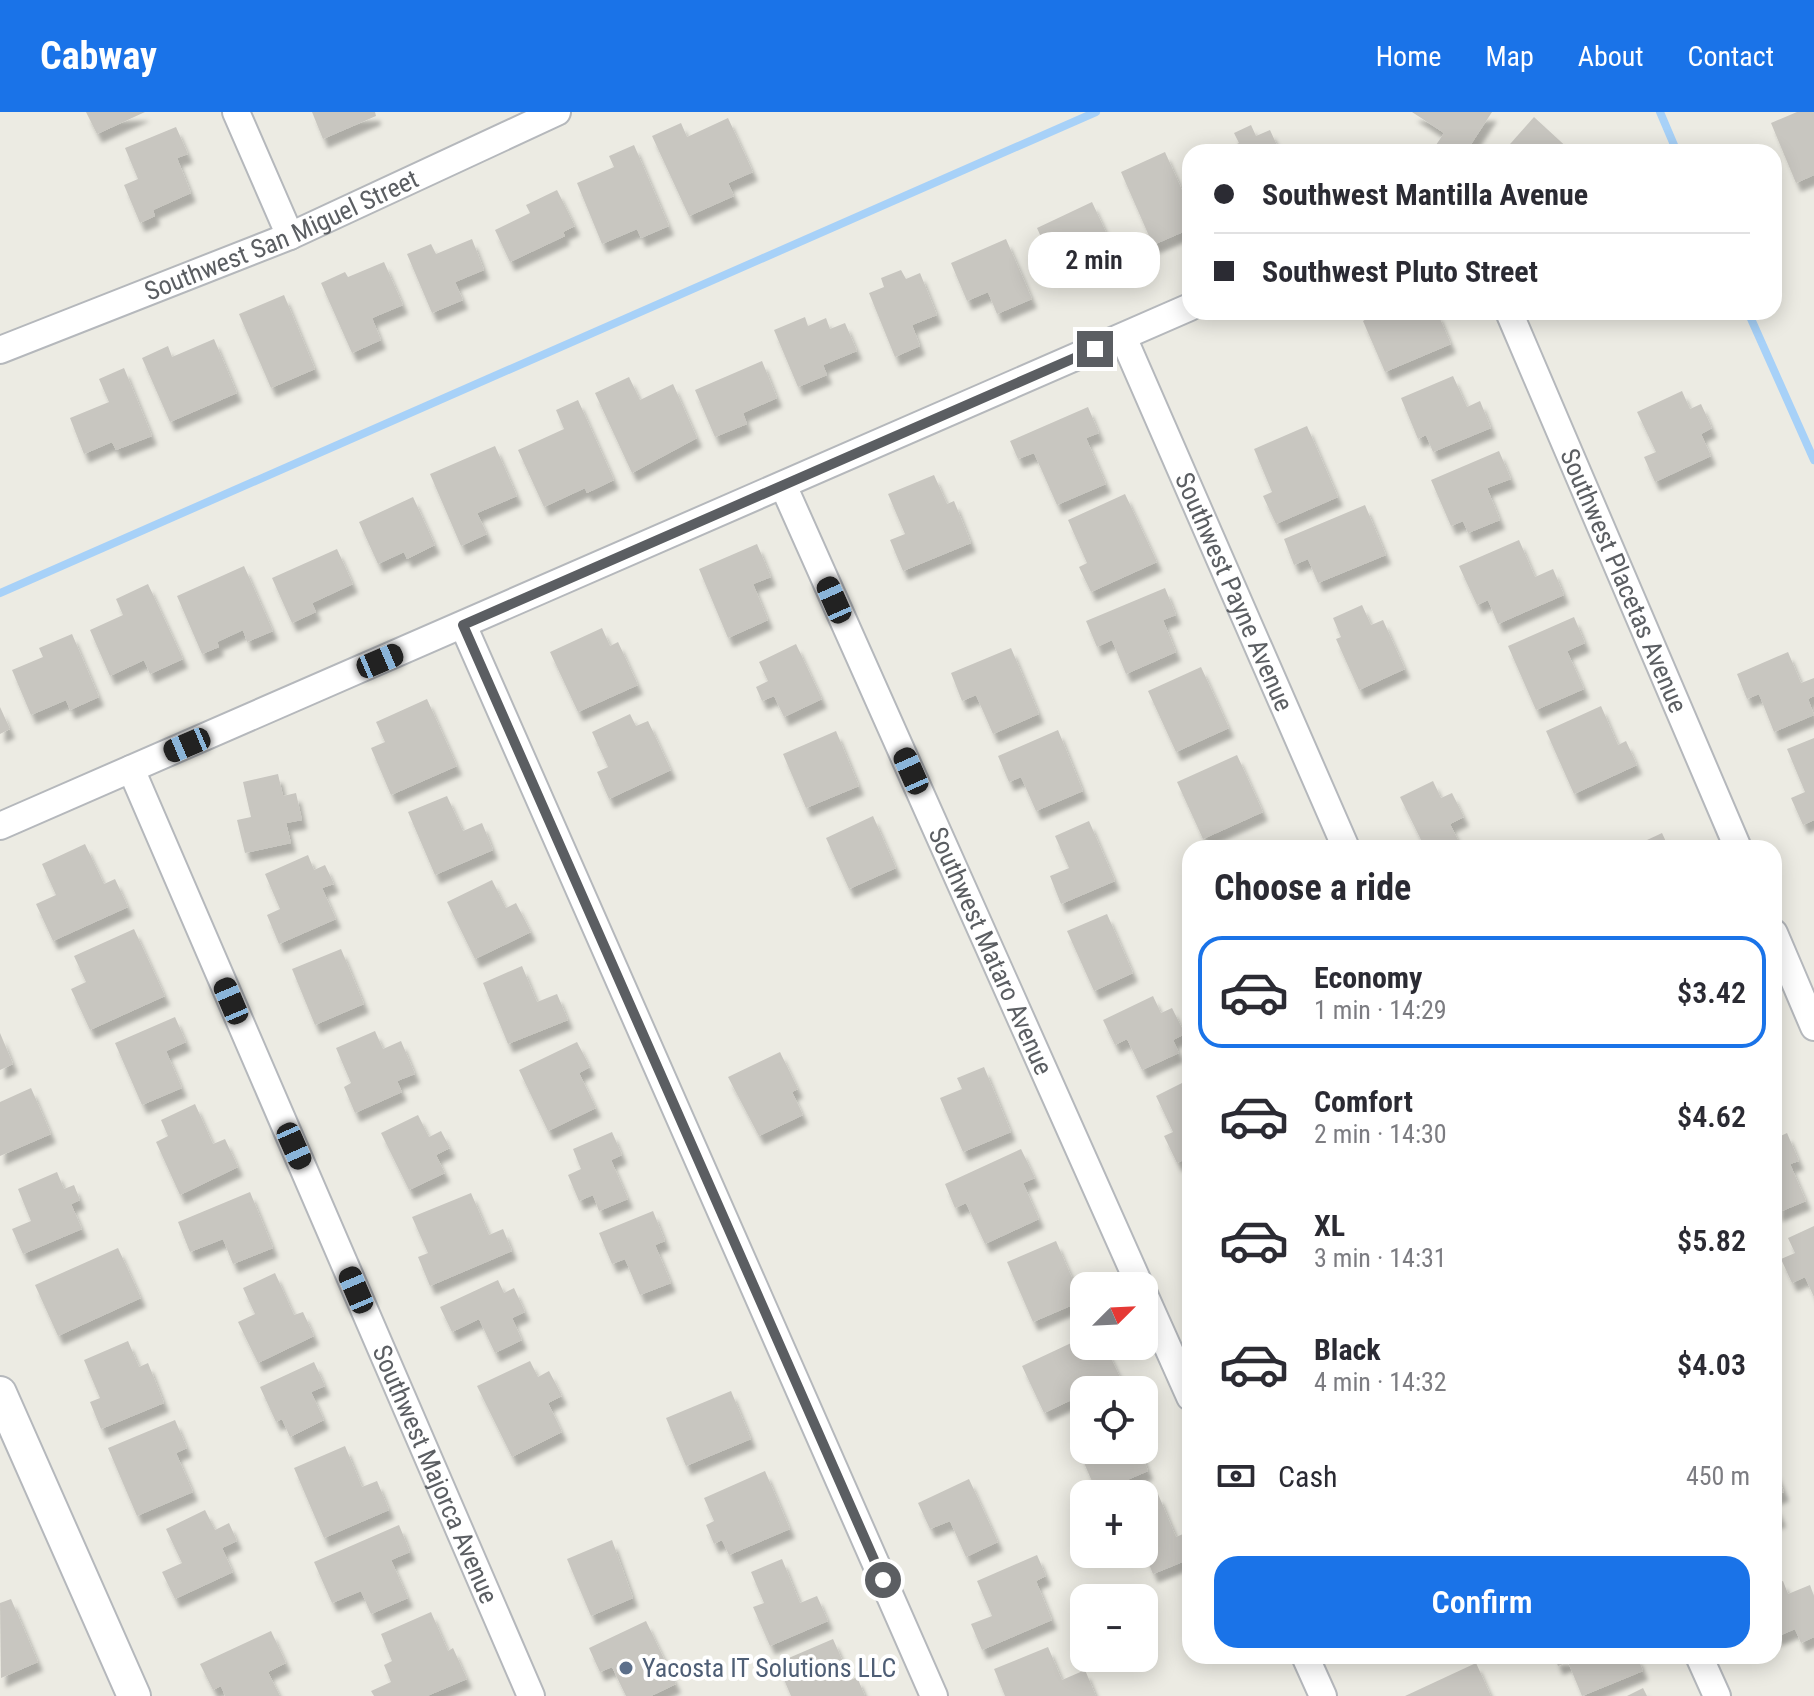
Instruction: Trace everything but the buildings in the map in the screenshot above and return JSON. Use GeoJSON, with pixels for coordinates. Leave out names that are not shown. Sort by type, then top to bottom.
{"type":"FeatureCollection","features":[{"type":"Feature","properties":{"kind":"street"},"geometry":{"type":"LineString","coordinates":[[236,112],[290,236]]}},
{"type":"Feature","properties":{"kind":"street","name":"Southwest San Miguel Street"},"geometry":{"type":"LineString","coordinates":[[0,350],[290,236],[557,112]]}},
{"type":"Feature","properties":{"kind":"street"},"geometry":{"type":"LineString","coordinates":[[0,826],[1182,311]]}},
{"type":"Feature","properties":{"kind":"street","name":"Southwest Placetas Avenue"},"geometry":{"type":"LineString","coordinates":[[1512,320],[1735,840]]}},
{"type":"Feature","properties":{"kind":"street","name":"Southwest Payne Avenue"},"geometry":{"type":"LineString","coordinates":[[1123,337],[1343,840]]}},
{"type":"Feature","properties":{"kind":"street","name":"Southwest Mataro Avenue"},"geometry":{"type":"LineString","coordinates":[[783,485],[1134,1272]]}},
{"type":"Feature","properties":{"kind":"street"},"geometry":{"type":"LineString","coordinates":[[463,625],[934,1696]]}},
{"type":"Feature","properties":{"kind":"street","name":"Southwest Majorca Avenue"},"geometry":{"type":"LineString","coordinates":[[131,769],[531,1696]]}},
{"type":"Feature","properties":{"kind":"street"},"geometry":{"type":"LineString","coordinates":[[1782,952],[1814,1027]]}},
{"type":"Feature","properties":{"kind":"street"},"geometry":{"type":"LineString","coordinates":[[1158,1325],[1182,1379]]}},
{"type":"Feature","properties":{"kind":"street"},"geometry":{"type":"LineString","coordinates":[[0,1393],[134,1696]]}},
{"type":"Feature","properties":{"kind":"street"},"geometry":{"type":"LineString","coordinates":[[1309,1664],[1323,1696]]}},
{"type":"Feature","properties":{"kind":"street"},"geometry":{"type":"LineString","coordinates":[[1703,1664],[1717,1696]]}},
{"type":"Feature","properties":{"kind":"waterway"},"geometry":{"type":"LineString","coordinates":[[0,593],[1096,112]]}},
{"type":"Feature","properties":{"kind":"waterway"},"geometry":{"type":"LineString","coordinates":[[1660,112],[1674,144]]}},
{"type":"Feature","properties":{"kind":"waterway"},"geometry":{"type":"LineString","coordinates":[[1752,320],[1814,460]]}},
{"type":"Feature","properties":{"kind":"place","name":"Yacosta IT Solutions LLC"},"geometry":{"type":"Point","coordinates":[626,1668]}},
{"type":"Feature","properties":{"kind":"route"},"geometry":{"type":"LineString","coordinates":[[883,1580],[463,625],[1095,349]]}}]}
